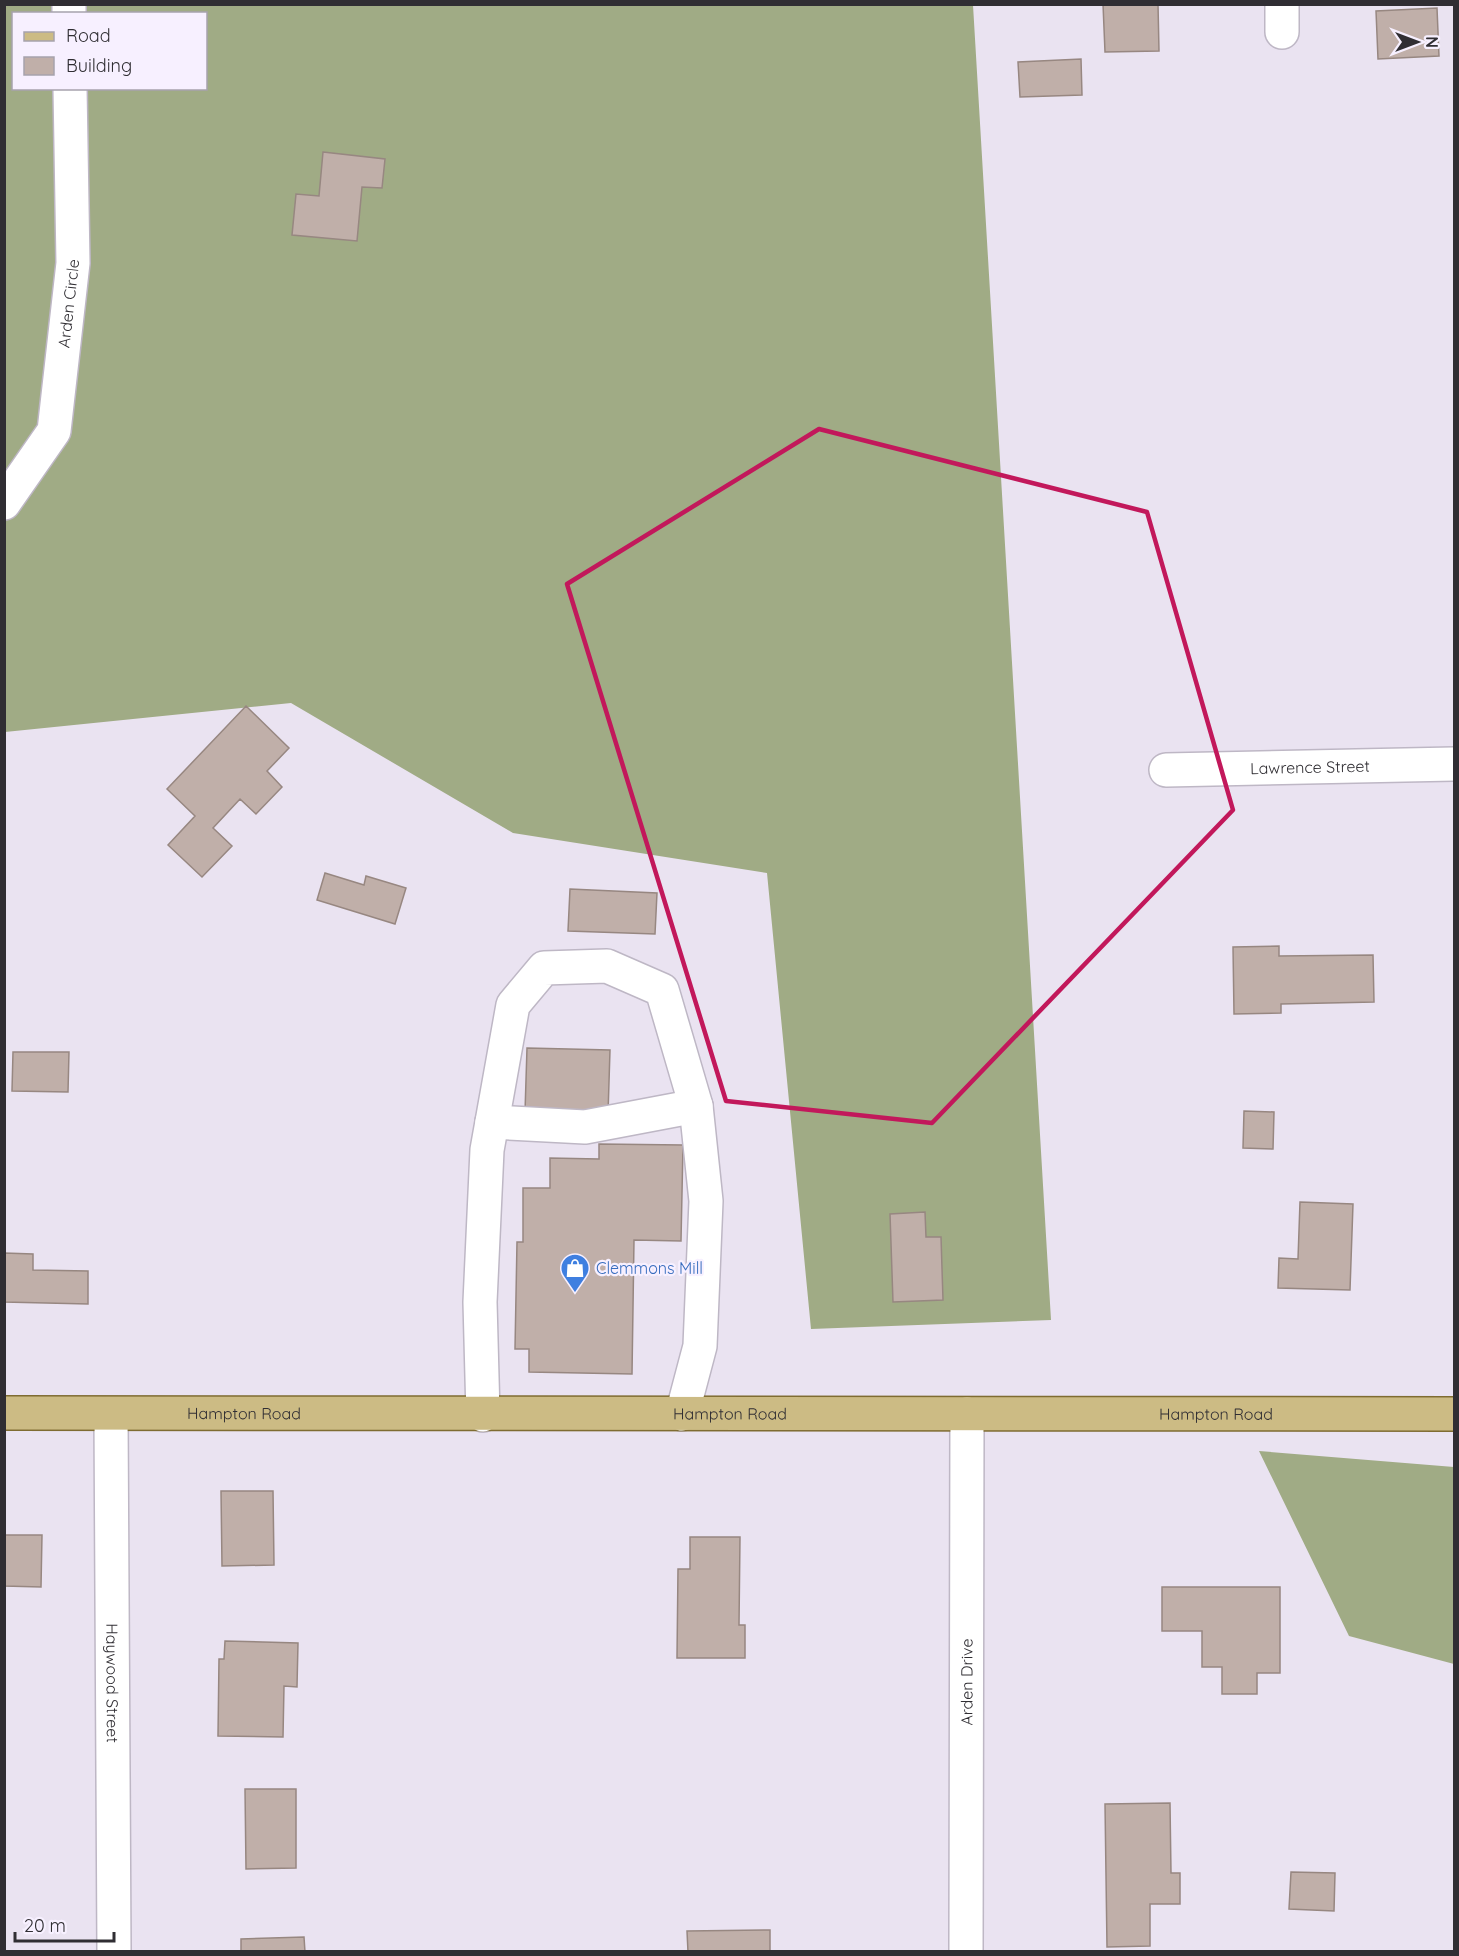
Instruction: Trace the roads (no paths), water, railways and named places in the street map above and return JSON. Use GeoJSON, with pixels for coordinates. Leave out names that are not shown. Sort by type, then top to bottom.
{"type":"FeatureCollection","features":[{"type":"Feature","properties":{"kind":"main road","name":"Hampton Road"},"geometry":{"type":"LineString","coordinates":[[4,1413],[111,1415],[1455,1414]]}},
{"type":"Feature","properties":{"kind":"street","name":"Arden Circle"},"geometry":{"type":"LineString","coordinates":[[4,503],[54,431],[73,263],[70,90]]}},
{"type":"Feature","properties":{"kind":"street","name":"Lawrence Street"},"geometry":{"type":"LineString","coordinates":[[1166,770],[1455,765]]}},
{"type":"Feature","properties":{"kind":"street"},"geometry":{"type":"LineString","coordinates":[[483,1415],[480,1302],[487,1150],[513,1005],[544,968],[607,966],[662,990],[696,1106],[706,1202],[700,1346],[682,1414]]}},
{"type":"Feature","properties":{"kind":"street"},"geometry":{"type":"LineString","coordinates":[[492,1122],[585,1126],[696,1106]]}},
{"type":"Feature","properties":{"kind":"street","name":"Arden Drive"},"geometry":{"type":"LineString","coordinates":[[966,1952],[967,1414]]}},
{"type":"Feature","properties":{"kind":"street","name":"Haywood Street"},"geometry":{"type":"LineString","coordinates":[[111,1415],[114,1952]]}},
{"type":"Feature","properties":{"kind":"place","name":"Clemmons Mill"},"geometry":{"type":"Point","coordinates":[575,1294]}}]}
